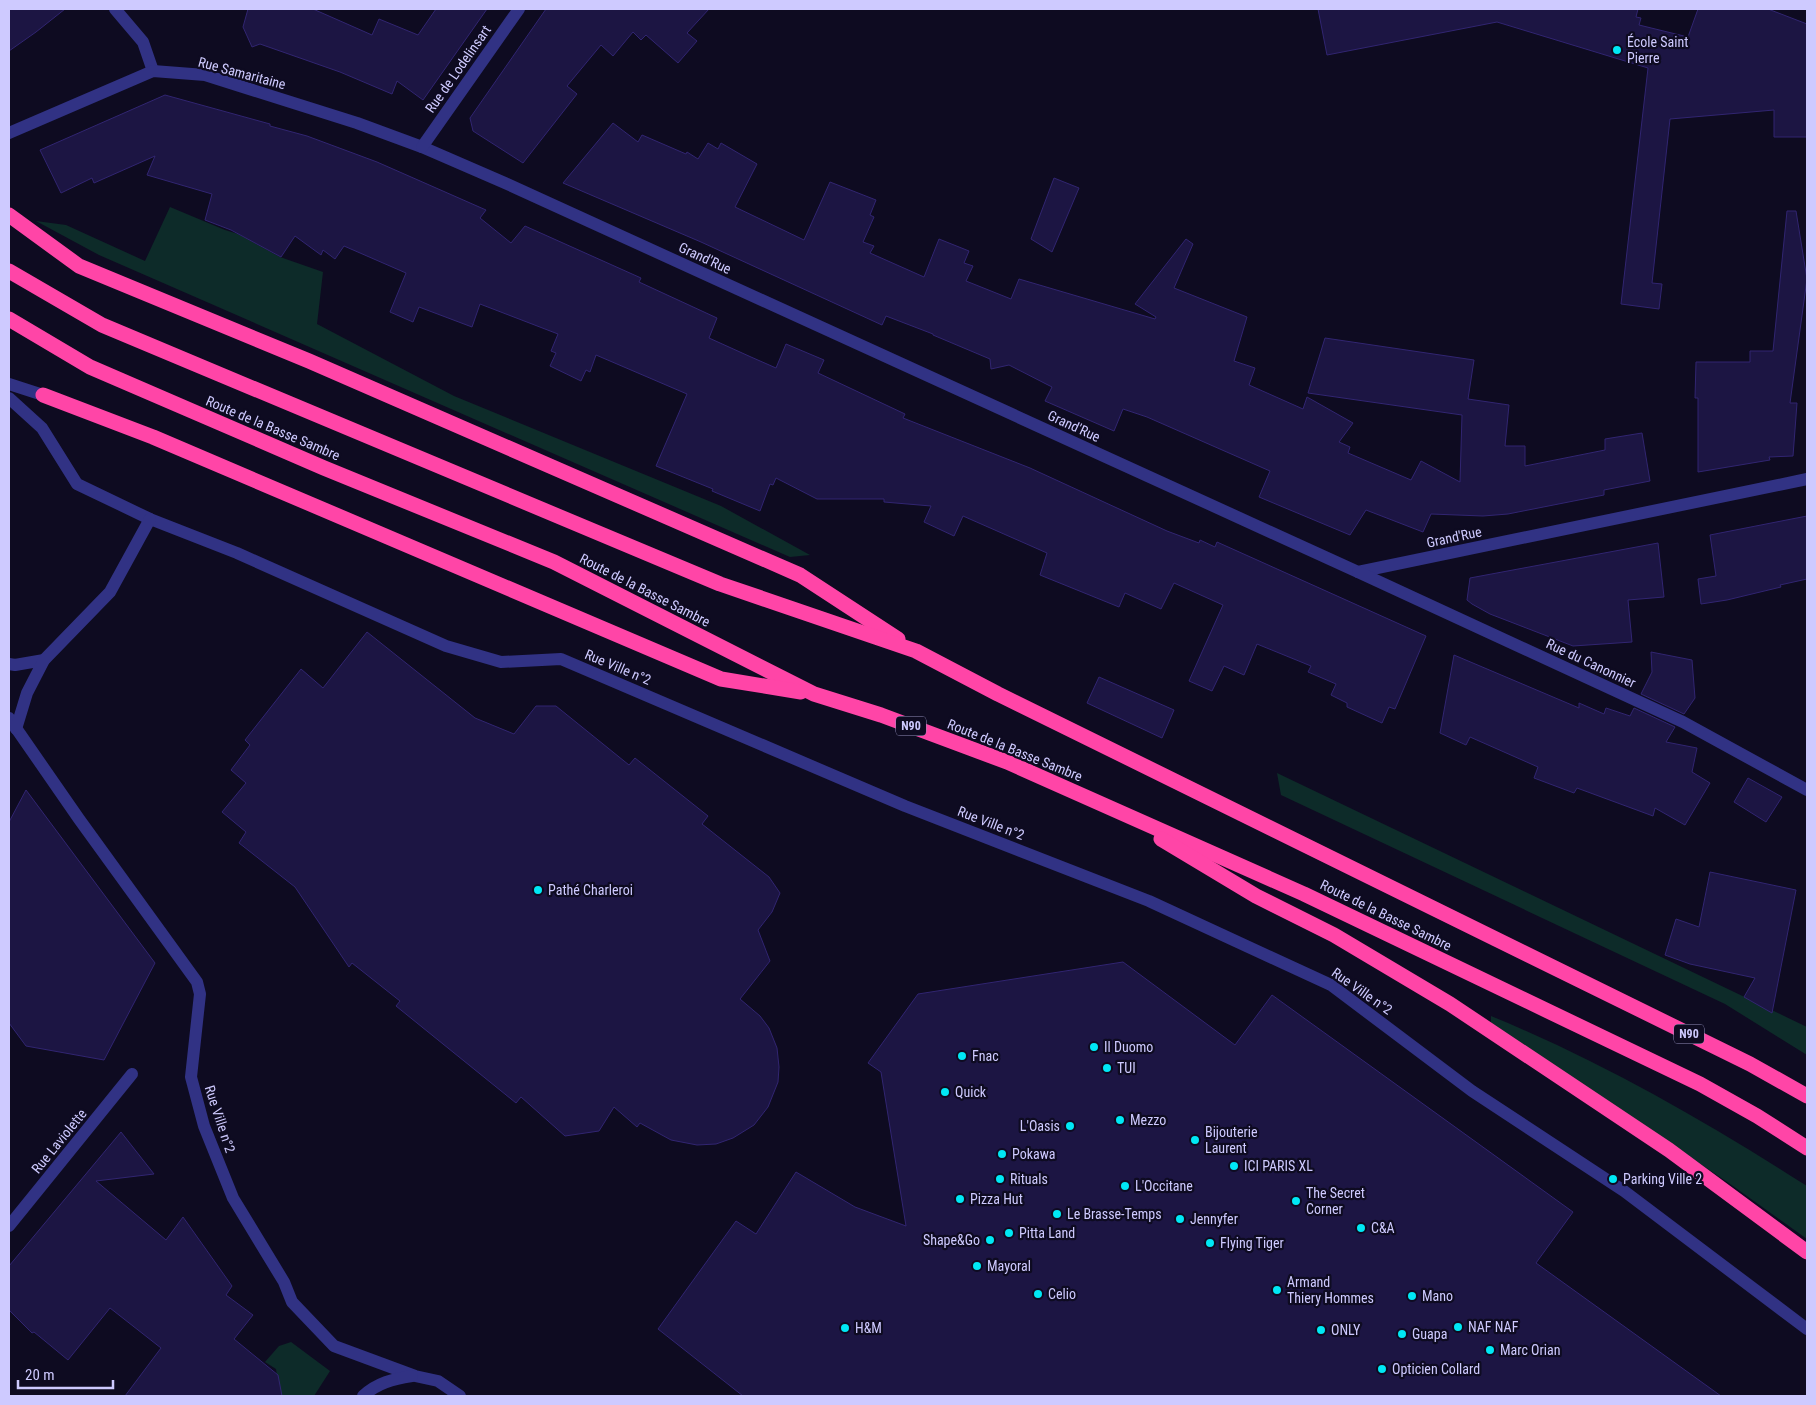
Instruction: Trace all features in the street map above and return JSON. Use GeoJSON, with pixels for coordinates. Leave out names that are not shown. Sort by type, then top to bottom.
{"type":"FeatureCollection","features":[{"type":"Feature","properties":{"kind":"highway"},"geometry":{"type":"LineString","coordinates":[[9,216],[79,266],[309,361],[800,575],[916,651]]}},
{"type":"Feature","properties":{"kind":"highway","name":"Route de la Basse Sambre"},"geometry":{"type":"LineString","coordinates":[[9,271],[102,325],[720,584],[916,651],[998,694],[1750,1064],[1807,1096]]}},
{"type":"Feature","properties":{"kind":"highway","name":"Route de la Basse Sambre"},"geometry":{"type":"LineString","coordinates":[[9,319],[90,366],[324,468],[554,562],[814,694],[881,715],[1007,762],[1304,894],[1700,1084],[1757,1116],[1807,1148]]}},
{"type":"Feature","properties":{"kind":"highway"},"geometry":{"type":"LineString","coordinates":[[43,395],[153,437],[721,679],[814,694]]}},
{"type":"Feature","properties":{"kind":"highway"},"geometry":{"type":"LineString","coordinates":[[1102,804],[1256,896],[1334,935],[1464,1013],[1669,1150],[1807,1252]]}},
{"type":"Feature","properties":{"kind":"street"},"geometry":{"type":"LineString","coordinates":[[115,9],[143,42],[153,71]]}},
{"type":"Feature","properties":{"kind":"street","name":"Rue de Lodelinsart"},"geometry":{"type":"LineString","coordinates":[[422,147],[519,9]]}},
{"type":"Feature","properties":{"kind":"street","name":"Rue Samaritaine"},"geometry":{"type":"LineString","coordinates":[[9,133],[153,71],[205,75],[357,123]]}},
{"type":"Feature","properties":{"kind":"street","name":"Grand'Rue"},"geometry":{"type":"LineString","coordinates":[[357,123],[422,147],[505,183],[1358,572],[1807,479]]}},
{"type":"Feature","properties":{"kind":"street"},"geometry":{"type":"LineString","coordinates":[[9,384],[43,395]]}},
{"type":"Feature","properties":{"kind":"street","name":"Rue Ville n°2"},"geometry":{"type":"LineString","coordinates":[[9,398],[42,428],[78,484],[150,519],[237,553],[446,646],[501,662],[561,659],[905,806],[1166,909],[1331,985],[1472,1091],[1624,1191],[1807,1329]]}},
{"type":"Feature","properties":{"kind":"street"},"geometry":{"type":"LineString","coordinates":[[16,729],[27,693],[44,660],[110,592],[150,519]]}},
{"type":"Feature","properties":{"kind":"street","name":"Rue du Canonnier"},"geometry":{"type":"LineString","coordinates":[[1358,572],[1683,722],[1807,790]]}},
{"type":"Feature","properties":{"kind":"street"},"geometry":{"type":"LineString","coordinates":[[9,664],[15,666],[44,660]]}},
{"type":"Feature","properties":{"kind":"street","name":"Rue Ville n°2"},"geometry":{"type":"LineString","coordinates":[[9,718],[79,819],[197,982],[200,994],[191,1077],[204,1126],[233,1198],[284,1282],[292,1302],[334,1346],[415,1376],[438,1381],[460,1396]]}},
{"type":"Feature","properties":{"kind":"street","name":"Rue Laviolette"},"geometry":{"type":"LineString","coordinates":[[9,1226],[132,1074]]}},
{"type":"Feature","properties":{"kind":"street","name":"Rue Ville n°2"},"geometry":{"type":"LineString","coordinates":[[363,1396],[370,1389],[391,1379],[415,1376]]}},
{"type":"Feature","properties":{"kind":"green space"},"geometry":{"type":"Polygon","coordinates":[[[170,207],[238,234],[280,257],[323,272],[317,324],[454,396],[721,506],[810,555],[790,557],[99,255],[36,221],[66,225],[145,261],[170,207]]]}},
{"type":"Feature","properties":{"kind":"green space"},"geometry":{"type":"Polygon","coordinates":[[[1277,773],[1807,1027],[1807,1055],[1725,1004],[1281,795],[1277,773]]]}},
{"type":"Feature","properties":{"kind":"green space"},"geometry":{"type":"Polygon","coordinates":[[[1491,1016],[1573,1053],[1653,1094],[1807,1186],[1807,1239],[1615,1106],[1491,1030],[1491,1016]]]}},
{"type":"Feature","properties":{"kind":"green space"},"geometry":{"type":"Polygon","coordinates":[[[291,1342],[330,1371],[314,1396],[280,1396],[276,1369],[265,1362],[279,1346],[291,1342]]]}},
{"type":"Feature","properties":{"kind":"building"},"geometry":{"type":"Polygon","coordinates":[[[9,9],[65,9],[9,51],[9,9]]]}},
{"type":"Feature","properties":{"kind":"building"},"geometry":{"type":"Polygon","coordinates":[[[248,9],[313,9],[372,35],[379,19],[418,35],[436,9],[487,9],[423,100],[397,81],[392,94],[340,72],[260,44],[252,47],[243,27],[248,9]]]}},
{"type":"Feature","properties":{"kind":"building"},"geometry":{"type":"Polygon","coordinates":[[[546,9],[709,9],[687,33],[697,41],[678,63],[646,35],[641,40],[633,32],[613,56],[601,45],[567,86],[577,94],[523,163],[473,131],[470,118],[546,9]]]}},
{"type":"Feature","properties":{"kind":"building"},"geometry":{"type":"Polygon","coordinates":[[[1318,9],[1638,9],[1636,17],[1641,18],[1639,25],[1688,37],[1698,9],[1768,9],[1807,24],[1807,137],[1774,137],[1774,110],[1670,119],[1652,283],[1662,284],[1659,309],[1621,304],[1648,68],[1497,22],[1327,55],[1318,9]]]}},
{"type":"Feature","properties":{"kind":"building"},"geometry":{"type":"Polygon","coordinates":[[[165,95],[270,124],[270,126],[307,136],[377,162],[486,210],[480,218],[511,243],[525,226],[641,278],[639,282],[717,318],[709,338],[751,357],[776,368],[786,344],[824,360],[818,373],[905,414],[903,418],[1030,468],[1167,531],[1199,543],[1200,540],[1215,547],[1217,542],[1426,636],[1395,709],[1389,707],[1382,723],[1347,707],[1347,703],[1331,695],[1336,684],[1308,672],[1311,666],[1257,644],[1244,675],[1224,666],[1212,691],[1189,681],[1223,605],[1174,583],[1161,609],[1125,593],[1119,607],[1040,575],[1047,553],[963,516],[954,536],[924,522],[931,506],[884,502],[884,499],[817,499],[776,478],[773,485],[770,484],[760,511],[712,491],[713,489],[656,466],[687,394],[596,355],[590,372],[586,370],[581,381],[550,366],[556,353],[551,351],[558,334],[480,304],[472,327],[419,307],[413,322],[390,312],[406,273],[344,246],[335,259],[323,250],[321,255],[295,236],[281,257],[231,230],[205,220],[212,194],[147,175],[155,156],[94,183],[92,178],[61,193],[40,150],[165,95]]]}},
{"type":"Feature","properties":{"kind":"building"},"geometry":{"type":"Polygon","coordinates":[[[613,123],[638,142],[642,135],[686,154],[687,152],[698,159],[708,143],[718,149],[721,143],[757,164],[735,207],[804,240],[830,182],[876,200],[870,215],[874,217],[863,242],[874,246],[870,253],[924,277],[939,239],[969,251],[964,263],[973,266],[966,281],[1011,299],[1019,279],[1155,319],[1156,317],[1135,304],[1186,239],[1193,244],[1174,288],[1247,317],[1234,361],[1255,368],[1249,385],[1303,409],[1307,397],[1353,423],[1339,442],[1350,447],[1348,453],[1411,480],[1421,461],[1460,482],[1462,415],[1308,393],[1325,338],[1474,360],[1468,399],[1509,405],[1505,446],[1525,446],[1525,466],[1605,450],[1605,439],[1642,433],[1650,481],[1604,490],[1604,495],[1508,514],[1483,516],[1431,514],[1423,532],[1366,510],[1350,535],[1259,497],[1270,471],[1147,417],[1123,409],[1114,431],[1045,401],[1052,387],[1009,365],[991,369],[990,359],[886,316],[882,325],[701,242],[563,183],[613,123]]]}},
{"type":"Feature","properties":{"kind":"building"},"geometry":{"type":"Polygon","coordinates":[[[1054,178],[1079,188],[1052,252],[1031,239],[1054,178]]]}},
{"type":"Feature","properties":{"kind":"building"},"geometry":{"type":"Polygon","coordinates":[[[1787,211],[1796,211],[1807,279],[1790,403],[1797,403],[1793,456],[1769,457],[1770,460],[1698,472],[1698,398],[1695,398],[1696,362],[1750,362],[1750,351],[1773,351],[1787,211]]]}},
{"type":"Feature","properties":{"kind":"building"},"geometry":{"type":"Polygon","coordinates":[[[1807,516],[1807,579],[1727,600],[1701,604],[1698,579],[1716,576],[1710,535],[1807,516]]]}},
{"type":"Feature","properties":{"kind":"building"},"geometry":{"type":"Polygon","coordinates":[[[1658,543],[1664,597],[1628,600],[1632,642],[1573,646],[1490,614],[1467,600],[1470,578],[1658,543]]]}},
{"type":"Feature","properties":{"kind":"building","name":"Pathé Charleroi"},"geometry":{"type":"Polygon","coordinates":[[[367,632],[475,718],[514,734],[536,706],[556,706],[629,765],[635,758],[708,816],[702,824],[769,877],[780,893],[772,912],[758,930],[770,961],[740,999],[760,1016],[769,1028],[777,1048],[778,1082],[768,1107],[754,1125],[733,1138],[716,1144],[697,1145],[671,1140],[640,1123],[637,1127],[614,1107],[599,1131],[565,1136],[521,1097],[516,1103],[396,1006],[400,1001],[352,963],[349,967],[295,887],[239,843],[246,832],[222,812],[246,783],[231,770],[250,745],[245,740],[301,669],[323,688],[367,632]]]}},
{"type":"Feature","properties":{"kind":"building"},"geometry":{"type":"Polygon","coordinates":[[[1651,652],[1692,660],[1695,698],[1684,714],[1641,694],[1652,672],[1651,652]]]}},
{"type":"Feature","properties":{"kind":"building"},"geometry":{"type":"Polygon","coordinates":[[[1454,655],[1579,708],[1579,703],[1604,714],[1606,708],[1630,716],[1634,708],[1675,727],[1666,742],[1697,748],[1692,772],[1710,783],[1685,825],[1655,808],[1653,816],[1577,788],[1574,793],[1534,778],[1538,767],[1470,737],[1466,745],[1440,733],[1454,655]]]}},
{"type":"Feature","properties":{"kind":"building"},"geometry":{"type":"Polygon","coordinates":[[[1099,677],[1174,710],[1162,738],[1087,703],[1099,677]]]}},
{"type":"Feature","properties":{"kind":"building"},"geometry":{"type":"Polygon","coordinates":[[[1748,778],[1782,797],[1766,822],[1734,802],[1748,778]]]}},
{"type":"Feature","properties":{"kind":"building"},"geometry":{"type":"Polygon","coordinates":[[[26,790],[155,963],[104,1060],[26,1046],[9,1023],[9,822],[26,790]]]}},
{"type":"Feature","properties":{"kind":"building"},"geometry":{"type":"Polygon","coordinates":[[[1710,872],[1796,890],[1772,1013],[1744,997],[1755,978],[1690,964],[1665,955],[1676,919],[1699,927],[1710,872]]]}},
{"type":"Feature","properties":{"kind":"building"},"geometry":{"type":"Polygon","coordinates":[[[1123,962],[1235,1045],[1272,995],[1573,1212],[1536,1263],[1721,1396],[743,1396],[658,1329],[736,1221],[756,1234],[796,1172],[855,1207],[906,1226],[881,1072],[868,1063],[918,994],[1123,962]]]}},
{"type":"Feature","properties":{"kind":"building"},"geometry":{"type":"Polygon","coordinates":[[[121,1132],[154,1174],[96,1181],[166,1240],[183,1217],[232,1286],[226,1295],[253,1315],[234,1339],[278,1375],[282,1396],[125,1396],[161,1348],[110,1308],[68,1360],[34,1332],[32,1333],[9,1310],[9,1266],[121,1132]]]}},
{"type":"Feature","properties":{"kind":"place","name":"École Saint Pierre"},"geometry":{"type":"Point","coordinates":[1617,50]}},
{"type":"Feature","properties":{"kind":"place","name":"Pathé Charleroi"},"geometry":{"type":"Point","coordinates":[538,890]}},
{"type":"Feature","properties":{"kind":"place","name":"Il Duomo"},"geometry":{"type":"Point","coordinates":[1094,1047]}},
{"type":"Feature","properties":{"kind":"place","name":"Fnac"},"geometry":{"type":"Point","coordinates":[962,1056]}},
{"type":"Feature","properties":{"kind":"place","name":"TUI"},"geometry":{"type":"Point","coordinates":[1107,1068]}},
{"type":"Feature","properties":{"kind":"place","name":"Quick"},"geometry":{"type":"Point","coordinates":[945,1092]}},
{"type":"Feature","properties":{"kind":"place","name":"Mezzo"},"geometry":{"type":"Point","coordinates":[1120,1120]}},
{"type":"Feature","properties":{"kind":"place","name":"L'Oasis"},"geometry":{"type":"Point","coordinates":[1070,1126]}},
{"type":"Feature","properties":{"kind":"place","name":"Bijouterie Laurent"},"geometry":{"type":"Point","coordinates":[1195,1140]}},
{"type":"Feature","properties":{"kind":"place","name":"Pokawa"},"geometry":{"type":"Point","coordinates":[1002,1154]}},
{"type":"Feature","properties":{"kind":"place","name":"ICI PARIS XL"},"geometry":{"type":"Point","coordinates":[1234,1166]}},
{"type":"Feature","properties":{"kind":"place","name":"Rituals"},"geometry":{"type":"Point","coordinates":[1000,1179]}},
{"type":"Feature","properties":{"kind":"place","name":"Parking Ville 2"},"geometry":{"type":"Point","coordinates":[1613,1179]}},
{"type":"Feature","properties":{"kind":"place","name":"L'Occitane"},"geometry":{"type":"Point","coordinates":[1125,1186]}},
{"type":"Feature","properties":{"kind":"place","name":"Pizza Hut"},"geometry":{"type":"Point","coordinates":[960,1199]}},
{"type":"Feature","properties":{"kind":"place","name":"The Secret Corner"},"geometry":{"type":"Point","coordinates":[1296,1201]}},
{"type":"Feature","properties":{"kind":"place","name":"Le Brasse-Temps"},"geometry":{"type":"Point","coordinates":[1057,1214]}},
{"type":"Feature","properties":{"kind":"place","name":"Jennyfer"},"geometry":{"type":"Point","coordinates":[1180,1219]}},
{"type":"Feature","properties":{"kind":"place","name":"C&A"},"geometry":{"type":"Point","coordinates":[1361,1228]}},
{"type":"Feature","properties":{"kind":"place","name":"Pitta Land"},"geometry":{"type":"Point","coordinates":[1009,1233]}},
{"type":"Feature","properties":{"kind":"place","name":"Shape&Go"},"geometry":{"type":"Point","coordinates":[990,1240]}},
{"type":"Feature","properties":{"kind":"place","name":"Flying Tiger"},"geometry":{"type":"Point","coordinates":[1210,1243]}},
{"type":"Feature","properties":{"kind":"place","name":"Mayoral"},"geometry":{"type":"Point","coordinates":[977,1266]}},
{"type":"Feature","properties":{"kind":"place","name":"Armand Thiery Hommes"},"geometry":{"type":"Point","coordinates":[1277,1290]}},
{"type":"Feature","properties":{"kind":"place","name":"Celio"},"geometry":{"type":"Point","coordinates":[1038,1294]}},
{"type":"Feature","properties":{"kind":"place","name":"Mano"},"geometry":{"type":"Point","coordinates":[1412,1296]}},
{"type":"Feature","properties":{"kind":"place","name":"NAF NAF"},"geometry":{"type":"Point","coordinates":[1458,1327]}},
{"type":"Feature","properties":{"kind":"place","name":"H&M"},"geometry":{"type":"Point","coordinates":[845,1328]}},
{"type":"Feature","properties":{"kind":"place","name":"ONLY"},"geometry":{"type":"Point","coordinates":[1321,1330]}},
{"type":"Feature","properties":{"kind":"place","name":"Guapa"},"geometry":{"type":"Point","coordinates":[1402,1334]}},
{"type":"Feature","properties":{"kind":"place","name":"Marc Orian"},"geometry":{"type":"Point","coordinates":[1490,1350]}},
{"type":"Feature","properties":{"kind":"place","name":"Opticien Collard"},"geometry":{"type":"Point","coordinates":[1382,1369]}}]}
